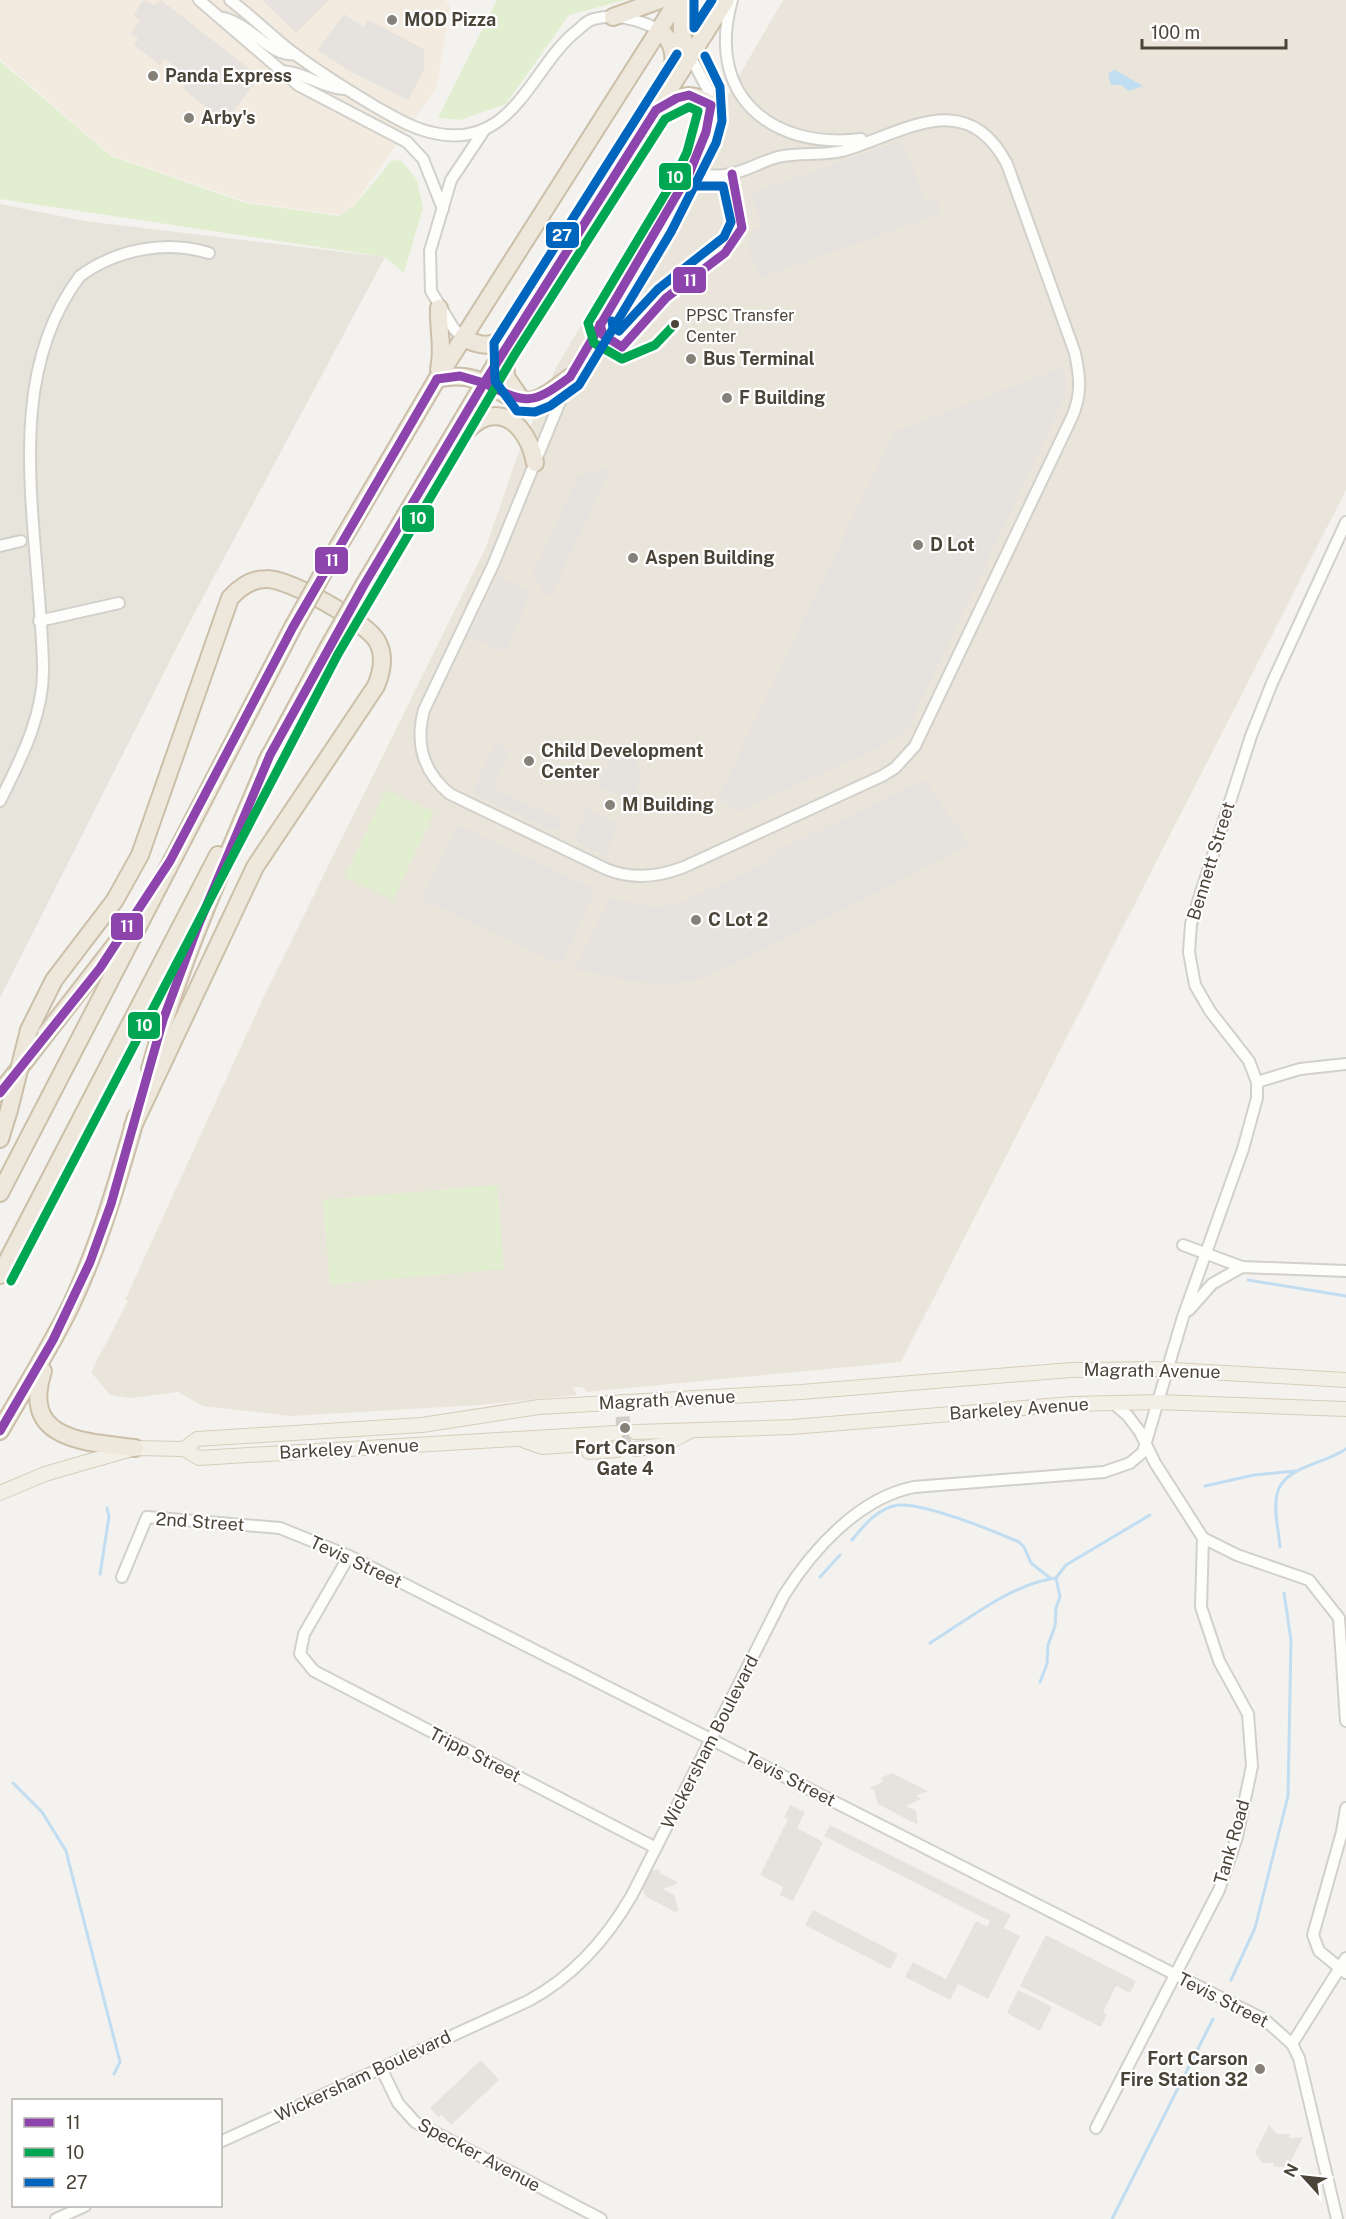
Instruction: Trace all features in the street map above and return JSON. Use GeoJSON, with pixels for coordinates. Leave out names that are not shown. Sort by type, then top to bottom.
{"type":"FeatureCollection","features":[{"type":"Feature","properties":{"kind":"highway"},"geometry":{"type":"LineString","coordinates":[[613,17],[660,0]]}},
{"type":"Feature","properties":{"kind":"highway"},"geometry":{"type":"LineString","coordinates":[[0,1193],[170,861],[328,564],[463,337],[680,0]]}},
{"type":"Feature","properties":{"kind":"highway"},"geometry":{"type":"LineString","coordinates":[[680,0],[682,36],[690,56]]}},
{"type":"Feature","properties":{"kind":"highway"},"geometry":{"type":"LineString","coordinates":[[0,1275],[270,754],[328,648],[484,383],[726,0]]}},
{"type":"Feature","properties":{"kind":"highway"},"geometry":{"type":"LineString","coordinates":[[659,30],[671,42],[674,54],[668,92]]}},
{"type":"Feature","properties":{"kind":"highway"},"geometry":{"type":"LineString","coordinates":[[656,110],[678,97],[687,95],[695,95],[711,105]]}},
{"type":"Feature","properties":{"kind":"highway"},"geometry":{"type":"LineString","coordinates":[[437,379],[443,350],[438,325],[440,308]]}},
{"type":"Feature","properties":{"kind":"highway"},"geometry":{"type":"LineString","coordinates":[[463,337],[474,344],[492,345],[516,332]]}},
{"type":"Feature","properties":{"kind":"highway"},"geometry":{"type":"LineString","coordinates":[[506,348],[506,377],[522,400]]}},
{"type":"Feature","properties":{"kind":"highway"},"geometry":{"type":"LineString","coordinates":[[437,379],[460,376],[484,383],[522,400],[533,400],[546,395],[570,377]]}},
{"type":"Feature","properties":{"kind":"highway"},"geometry":{"type":"LineString","coordinates":[[443,452],[476,423],[486,418],[498,417],[517,426],[525,435],[532,446],[534,463]]}},
{"type":"Feature","properties":{"kind":"highway"},"geometry":{"type":"LineString","coordinates":[[0,1139],[29,1030],[54,980],[115,900],[140,855],[230,598],[244,585],[254,580],[275,579],[363,626],[378,642],[381,652],[381,676],[255,867],[133,1126]]}},
{"type":"Feature","properties":{"kind":"highway"},"geometry":{"type":"LineString","coordinates":[[0,1431],[53,1340],[90,1262],[111,1204],[163,1020],[270,754]]}},
{"type":"Feature","properties":{"kind":"highway"},"geometry":{"type":"LineString","coordinates":[[0,1093],[100,968],[170,861]]}},
{"type":"Feature","properties":{"kind":"highway"},"geometry":{"type":"LineString","coordinates":[[53,1340],[37,1388],[42,1417],[66,1437],[135,1448]]}},
{"type":"Feature","properties":{"kind":"main road","name":"Magrath Avenue"},"geometry":{"type":"LineString","coordinates":[[0,1492],[45,1474],[135,1448],[184,1449],[196,1439],[422,1425],[538,1407],[801,1392],[1071,1370],[1167,1369],[1346,1380]]}},
{"type":"Feature","properties":{"kind":"main road","name":"Barkeley Avenue"},"geometry":{"type":"LineString","coordinates":[[693,1430],[664,1445],[635,1436],[669,1422],[693,1430],[792,1427],[1058,1405],[1158,1402],[1346,1409]]}},
{"type":"Feature","properties":{"kind":"main road","name":"Barkeley Avenue"},"geometry":{"type":"LineString","coordinates":[[184,1449],[200,1458],[517,1439],[617,1437],[564,1453],[517,1439]]}},
{"type":"Feature","properties":{"kind":"street"},"geometry":{"type":"LineString","coordinates":[[199,0],[280,71],[319,98],[408,142],[423,159],[443,209]]}},
{"type":"Feature","properties":{"kind":"street"},"geometry":{"type":"LineString","coordinates":[[230,0],[295,54],[346,90],[410,125],[434,133],[466,134],[485,129]]}},
{"type":"Feature","properties":{"kind":"street"},"geometry":{"type":"LineString","coordinates":[[732,0],[726,19],[726,60],[738,92],[758,116],[790,134],[810,139],[846,141],[874,138]]}},
{"type":"Feature","properties":{"kind":"street"},"geometry":{"type":"LineString","coordinates":[[221,17],[243,25],[277,52],[286,56],[295,54]]}},
{"type":"Feature","properties":{"kind":"street"},"geometry":{"type":"LineString","coordinates":[[463,337],[453,329],[431,291],[429,269],[430,251],[451,180],[485,129],[516,105],[566,39],[592,19],[632,17],[659,30]]}},
{"type":"Feature","properties":{"kind":"street"},"geometry":{"type":"LineString","coordinates":[[689,174],[732,174],[778,157],[828,153],[923,121],[944,120],[969,125],[992,140],[1007,164],[1075,353],[1081,379],[1080,394],[1072,417],[940,695],[915,746],[905,758],[882,776],[684,867],[653,876],[613,872],[464,802],[439,785],[424,762],[420,723],[424,710],[493,565],[570,377],[689,174],[705,138],[711,105],[705,83],[690,56]]}},
{"type":"Feature","properties":{"kind":"street"},"geometry":{"type":"LineString","coordinates":[[280,71],[299,73],[327,87],[346,90]]}},
{"type":"Feature","properties":{"kind":"street"},"geometry":{"type":"LineString","coordinates":[[54,298],[90,269],[126,253],[171,245],[209,253]]}},
{"type":"Feature","properties":{"kind":"street","name":"Bennett Street"},"geometry":{"type":"LineString","coordinates":[[1257,1082],[1249,1061],[1200,996],[1190,964],[1189,932],[1251,736],[1272,683],[1346,522]]}},
{"type":"Feature","properties":{"kind":"street"},"geometry":{"type":"LineString","coordinates":[[0,546],[20,535],[39,621],[44,665],[39,705],[27,747],[0,801]]}},
{"type":"Feature","properties":{"kind":"street"},"geometry":{"type":"LineString","coordinates":[[39,621],[119,603]]}},
{"type":"Feature","properties":{"kind":"street"},"geometry":{"type":"LineString","coordinates":[[1146,1445],[1183,1317],[1254,1115],[1257,1082],[1300,1069],[1346,1064]]}},
{"type":"Feature","properties":{"kind":"street"},"geometry":{"type":"LineString","coordinates":[[1183,1245],[1242,1267],[1346,1271]]}},
{"type":"Feature","properties":{"kind":"street"},"geometry":{"type":"LineString","coordinates":[[1183,1317],[1212,1284],[1242,1267]]}},
{"type":"Feature","properties":{"kind":"street"},"geometry":{"type":"LineString","coordinates":[[1113,1403],[1128,1416],[1203,1538],[1237,1555],[1309,1580],[1339,1618],[1346,1720]]}},
{"type":"Feature","properties":{"kind":"street","name":"Wickersham Boulevard"},"geometry":{"type":"LineString","coordinates":[[222,2141],[528,2001],[574,1970],[603,1939],[623,1912],[794,1580],[811,1557],[870,1504],[889,1494],[914,1487],[1104,1472],[1136,1460],[1146,1445]]}},
{"type":"Feature","properties":{"kind":"street","name":"2nd Street"},"geometry":{"type":"LineString","coordinates":[[122,1577],[147,1517],[280,1527]]}},
{"type":"Feature","properties":{"kind":"street","name":"Tevis Street"},"geometry":{"type":"LineString","coordinates":[[280,1527],[349,1556],[1265,2020],[1292,2044]]}},
{"type":"Feature","properties":{"kind":"street","name":"Tank Road"},"geometry":{"type":"LineString","coordinates":[[1096,2128],[1219,1890],[1237,1838],[1252,1766],[1248,1714],[1219,1661],[1202,1607],[1203,1538]]}},
{"type":"Feature","properties":{"kind":"street","name":"Tripp Street"},"geometry":{"type":"LineString","coordinates":[[349,1556],[304,1634],[300,1654],[314,1671],[656,1848]]}},
{"type":"Feature","properties":{"kind":"street"},"geometry":{"type":"LineString","coordinates":[[1343,1971],[1319,1952],[1313,1935],[1340,1842],[1346,1808]]}},
{"type":"Feature","properties":{"kind":"street"},"geometry":{"type":"LineString","coordinates":[[1337,2219],[1303,2076],[1292,2044],[1343,1971],[1346,1958]]}},
{"type":"Feature","properties":{"kind":"street","name":"Specker Avenue"},"geometry":{"type":"LineString","coordinates":[[381,2068],[398,2103],[415,2122],[601,2219]]}},
{"type":"Feature","properties":{"kind":"street"},"geometry":{"type":"LineString","coordinates":[[56,2219],[81,2207]]}},
{"type":"Feature","properties":{"kind":"shaded area"},"geometry":{"type":"Polygon","coordinates":[[[0,0],[445,0],[450,6],[437,87],[354,205],[340,215],[247,202],[111,155],[0,59],[0,0]]]}},
{"type":"Feature","properties":{"kind":"shaded area"},"geometry":{"type":"Polygon","coordinates":[[[144,0],[153,5],[161,0],[260,77],[225,122],[182,88],[189,78],[165,59],[160,65],[134,45],[138,39],[131,33],[140,21],[133,15],[144,0]]]}},
{"type":"Feature","properties":{"kind":"shaded area"},"geometry":{"type":"Polygon","coordinates":[[[262,0],[329,0],[296,33],[262,0]]]}},
{"type":"Feature","properties":{"kind":"shaded area"},"geometry":{"type":"Polygon","coordinates":[[[783,0],[1346,0],[1346,490],[901,1362],[587,1392],[582,1387],[573,1387],[577,1395],[480,1405],[291,1416],[203,1406],[178,1392],[130,1398],[110,1395],[91,1372],[128,1301],[125,1300],[266,992],[486,547],[517,457],[556,368],[616,265],[669,197],[783,0]]]}},
{"type":"Feature","properties":{"kind":"shaded area"},"geometry":{"type":"Polygon","coordinates":[[[344,14],[364,27],[368,20],[424,49],[424,70],[408,100],[353,73],[317,50],[344,14]]]}},
{"type":"Feature","properties":{"kind":"shaded area"},"geometry":{"type":"Polygon","coordinates":[[[900,141],[905,148],[925,201],[936,197],[942,213],[760,278],[747,244],[755,229],[762,226],[751,193],[900,141]]]}},
{"type":"Feature","properties":{"kind":"shaded area"},"geometry":{"type":"Polygon","coordinates":[[[0,204],[84,221],[385,257],[186,629],[0,998],[0,204]]]}},
{"type":"Feature","properties":{"kind":"shaded area","name":"D Lot"},"geometry":{"type":"Polygon","coordinates":[[[1063,367],[1067,382],[1064,399],[908,729],[883,746],[735,813],[718,798],[894,432],[1063,367]]]}},
{"type":"Feature","properties":{"kind":"shaded area"},"geometry":{"type":"Polygon","coordinates":[[[612,466],[551,595],[545,595],[533,573],[579,475],[612,466]]]}},
{"type":"Feature","properties":{"kind":"shaded area"},"geometry":{"type":"Polygon","coordinates":[[[498,576],[530,591],[506,653],[469,636],[498,576]]]}},
{"type":"Feature","properties":{"kind":"shaded area"},"geometry":{"type":"Polygon","coordinates":[[[495,743],[510,750],[494,786],[497,790],[560,819],[560,829],[548,829],[472,793],[495,743]]]}},
{"type":"Feature","properties":{"kind":"shaded area"},"geometry":{"type":"Polygon","coordinates":[[[631,743],[642,779],[630,801],[598,786],[619,744],[631,743]]]}},
{"type":"Feature","properties":{"kind":"shaded area"},"geometry":{"type":"Polygon","coordinates":[[[924,779],[970,845],[737,963],[700,979],[677,983],[633,982],[574,969],[611,898],[656,907],[683,902],[772,859],[771,854],[924,779]]]}},
{"type":"Feature","properties":{"kind":"shaded area"},"geometry":{"type":"Polygon","coordinates":[[[588,809],[619,824],[604,856],[573,840],[588,809]]]}},
{"type":"Feature","properties":{"kind":"shaded area"},"geometry":{"type":"Polygon","coordinates":[[[458,825],[595,889],[562,965],[421,899],[458,825]]]}},
{"type":"Feature","properties":{"kind":"shaded area"},"geometry":{"type":"Polygon","coordinates":[[[892,1773],[928,1791],[916,1796],[921,1799],[906,1806],[916,1811],[918,1825],[878,1804],[874,1790],[869,1788],[884,1781],[880,1778],[892,1773]]]}},
{"type":"Feature","properties":{"kind":"shaded area"},"geometry":{"type":"Polygon","coordinates":[[[790,1805],[805,1812],[797,1828],[823,1842],[793,1901],[780,1895],[783,1887],[760,1875],[788,1819],[784,1817],[790,1805]]]}},
{"type":"Feature","properties":{"kind":"shaded area"},"geometry":{"type":"Polygon","coordinates":[[[830,1825],[1011,1915],[1004,1928],[1020,1936],[988,1999],[958,1984],[950,2000],[905,1977],[913,1962],[946,1979],[976,1921],[987,1927],[990,1921],[824,1836],[830,1825]]]}},
{"type":"Feature","properties":{"kind":"shaded area"},"geometry":{"type":"Polygon","coordinates":[[[659,1869],[660,1873],[676,1881],[677,1884],[663,1889],[674,1895],[679,1911],[675,1912],[645,1896],[640,1880],[644,1872],[659,1869]]]}},
{"type":"Feature","properties":{"kind":"shaded area"},"geometry":{"type":"Polygon","coordinates":[[[813,1910],[898,1954],[890,1969],[805,1925],[813,1910]]]}},
{"type":"Feature","properties":{"kind":"shaded area"},"geometry":{"type":"Polygon","coordinates":[[[1046,1935],[1136,1981],[1130,1993],[1116,1986],[1103,2012],[1107,2014],[1101,2027],[1020,1986],[1046,1935]]]}},
{"type":"Feature","properties":{"kind":"shaded area"},"geometry":{"type":"Polygon","coordinates":[[[1018,1990],[1052,2007],[1040,2031],[1007,2013],[1018,1990]]]}},
{"type":"Feature","properties":{"kind":"shaded area"},"geometry":{"type":"Polygon","coordinates":[[[481,2060],[499,2080],[451,2125],[442,2115],[438,2117],[430,2108],[481,2060]]]}},
{"type":"Feature","properties":{"kind":"shaded area"},"geometry":{"type":"Polygon","coordinates":[[[1269,2125],[1277,2134],[1290,2134],[1289,2138],[1303,2137],[1288,2167],[1273,2167],[1274,2163],[1262,2163],[1255,2153],[1269,2125]]]}},
{"type":"Feature","properties":{"kind":"green space"},"geometry":{"type":"Polygon","coordinates":[[[497,0],[625,0],[569,15],[506,104],[460,120],[438,118],[497,0]]]}},
{"type":"Feature","properties":{"kind":"green space"},"geometry":{"type":"Polygon","coordinates":[[[0,61],[111,156],[246,203],[339,216],[354,206],[392,160],[402,161],[417,180],[423,207],[404,273],[385,257],[0,199],[0,61]]]}},
{"type":"Feature","properties":{"kind":"green space"},"geometry":{"type":"Polygon","coordinates":[[[386,790],[434,812],[393,900],[345,877],[386,790]]]}},
{"type":"Feature","properties":{"kind":"green space"},"geometry":{"type":"Polygon","coordinates":[[[497,1185],[504,1269],[330,1284],[323,1200],[497,1185]]]}},
{"type":"Feature","properties":{"kind":"water"},"geometry":{"type":"Polygon","coordinates":[[[1115,70],[1143,86],[1129,91],[1121,85],[1111,85],[1108,73],[1115,70]]]}},
{"type":"Feature","properties":{"kind":"waterway"},"geometry":{"type":"LineString","coordinates":[[1248,1280],[1346,1296]]}},
{"type":"Feature","properties":{"kind":"waterway"},"geometry":{"type":"LineString","coordinates":[[1280,1547],[1276,1507],[1277,1494],[1281,1485],[1296,1471],[1346,1449]]}},
{"type":"Feature","properties":{"kind":"waterway"},"geometry":{"type":"LineString","coordinates":[[1205,1486],[1254,1475],[1295,1471]]}},
{"type":"Feature","properties":{"kind":"waterway"},"geometry":{"type":"LineString","coordinates":[[852,1540],[867,1523],[885,1509],[899,1505],[925,1508],[1019,1542],[1024,1547],[1031,1563],[1050,1578]]}},
{"type":"Feature","properties":{"kind":"waterway"},"geometry":{"type":"LineString","coordinates":[[100,1574],[109,1517],[107,1508]]}},
{"type":"Feature","properties":{"kind":"waterway"},"geometry":{"type":"LineString","coordinates":[[930,1643],[1007,1595],[1023,1587],[1056,1578],[1066,1565],[1150,1515]]}},
{"type":"Feature","properties":{"kind":"waterway"},"geometry":{"type":"LineString","coordinates":[[820,1577],[840,1555]]}},
{"type":"Feature","properties":{"kind":"waterway"},"geometry":{"type":"LineString","coordinates":[[1040,1682],[1047,1664],[1048,1645],[1055,1626],[1056,1608],[1060,1597],[1056,1578]]}},
{"type":"Feature","properties":{"kind":"waterway"},"geometry":{"type":"LineString","coordinates":[[1231,1980],[1255,1928],[1288,1796],[1291,1640],[1284,1593]]}},
{"type":"Feature","properties":{"kind":"waterway"},"geometry":{"type":"LineString","coordinates":[[13,1783],[42,1812],[66,1851],[120,2062],[114,2074]]}},
{"type":"Feature","properties":{"kind":"waterway"},"geometry":{"type":"LineString","coordinates":[[1112,2219],[1213,2019]]}},
{"type":"Feature","properties":{"kind":"tunnel"},"geometry":{"type":"LineString","coordinates":[[616,1424],[634,1423]]}},
{"type":"Feature","properties":{"kind":"tunnel"},"geometry":{"type":"LineString","coordinates":[[617,1442],[636,1441]]}},
{"type":"Feature","properties":{"kind":"transit line","name":"27"},"geometry":{"type":"LineString","coordinates":[[694,0],[694,28],[712,0]]}},
{"type":"Feature","properties":{"kind":"transit line","name":"27"},"geometry":{"type":"LineString","coordinates":[[677,54],[494,343],[495,381],[517,411],[535,412],[550,406],[579,385],[671,232],[716,143],[722,121],[720,87],[705,56]]}},
{"type":"Feature","properties":{"kind":"transit line","name":"11"},"geometry":{"type":"LineString","coordinates":[[689,95],[711,105],[706,132],[689,174],[570,377],[546,393],[528,399],[510,395],[484,383],[656,110],[677,98],[689,95]]}},
{"type":"Feature","properties":{"kind":"transit line","name":"10"},"geometry":{"type":"LineString","coordinates":[[11,1281],[338,654],[515,354],[665,119],[689,107],[698,111],[687,152],[673,181],[588,323],[594,343],[622,359],[655,345],[675,324]]}},
{"type":"Feature","properties":{"kind":"transit line","name":"11"},"geometry":{"type":"LineString","coordinates":[[600,324],[603,335],[622,347],[666,298],[725,253],[742,228],[732,174]]}},
{"type":"Feature","properties":{"kind":"transit line","name":"27"},"geometry":{"type":"LineString","coordinates":[[612,321],[613,327],[619,331],[658,289],[724,237],[731,222],[723,186],[689,186]]}},
{"type":"Feature","properties":{"kind":"transit line","name":"11"},"geometry":{"type":"LineString","coordinates":[[437,379],[460,376],[484,383]]}},
{"type":"Feature","properties":{"kind":"transit line","name":"11"},"geometry":{"type":"LineString","coordinates":[[0,1093],[100,968],[170,861],[293,627],[437,379]]}},
{"type":"Feature","properties":{"kind":"transit line","name":"11"},"geometry":{"type":"LineString","coordinates":[[0,1431],[53,1340],[90,1262],[111,1204],[163,1020],[198,926],[270,755],[364,585],[484,383]]}},
{"type":"Feature","properties":{"kind":"place","name":"MOD Pizza"},"geometry":{"type":"Point","coordinates":[392,20]}},
{"type":"Feature","properties":{"kind":"place","name":"Panda Express"},"geometry":{"type":"Point","coordinates":[153,76]}},
{"type":"Feature","properties":{"kind":"place","name":"Arby's"},"geometry":{"type":"Point","coordinates":[189,118]}},
{"type":"Feature","properties":{"kind":"place","name":"PPSC Transfer Center"},"geometry":{"type":"Point","coordinates":[675,324]}},
{"type":"Feature","properties":{"kind":"place","name":"Bus Terminal"},"geometry":{"type":"Point","coordinates":[691,359]}},
{"type":"Feature","properties":{"kind":"place","name":"F Building"},"geometry":{"type":"Point","coordinates":[727,398]}},
{"type":"Feature","properties":{"kind":"place","name":"D Lot"},"geometry":{"type":"Point","coordinates":[918,545]}},
{"type":"Feature","properties":{"kind":"place","name":"Aspen Building"},"geometry":{"type":"Point","coordinates":[633,558]}},
{"type":"Feature","properties":{"kind":"place","name":"Child Development Center"},"geometry":{"type":"Point","coordinates":[529,761]}},
{"type":"Feature","properties":{"kind":"place","name":"M Building"},"geometry":{"type":"Point","coordinates":[610,805]}},
{"type":"Feature","properties":{"kind":"place","name":"C Lot 2"},"geometry":{"type":"Point","coordinates":[696,920]}},
{"type":"Feature","properties":{"kind":"place","name":"Fort Carson Gate 4"},"geometry":{"type":"Point","coordinates":[625,1428]}},
{"type":"Feature","properties":{"kind":"place","name":"Fort Carson Fire Station 32"},"geometry":{"type":"Point","coordinates":[1260,2069]}}]}
